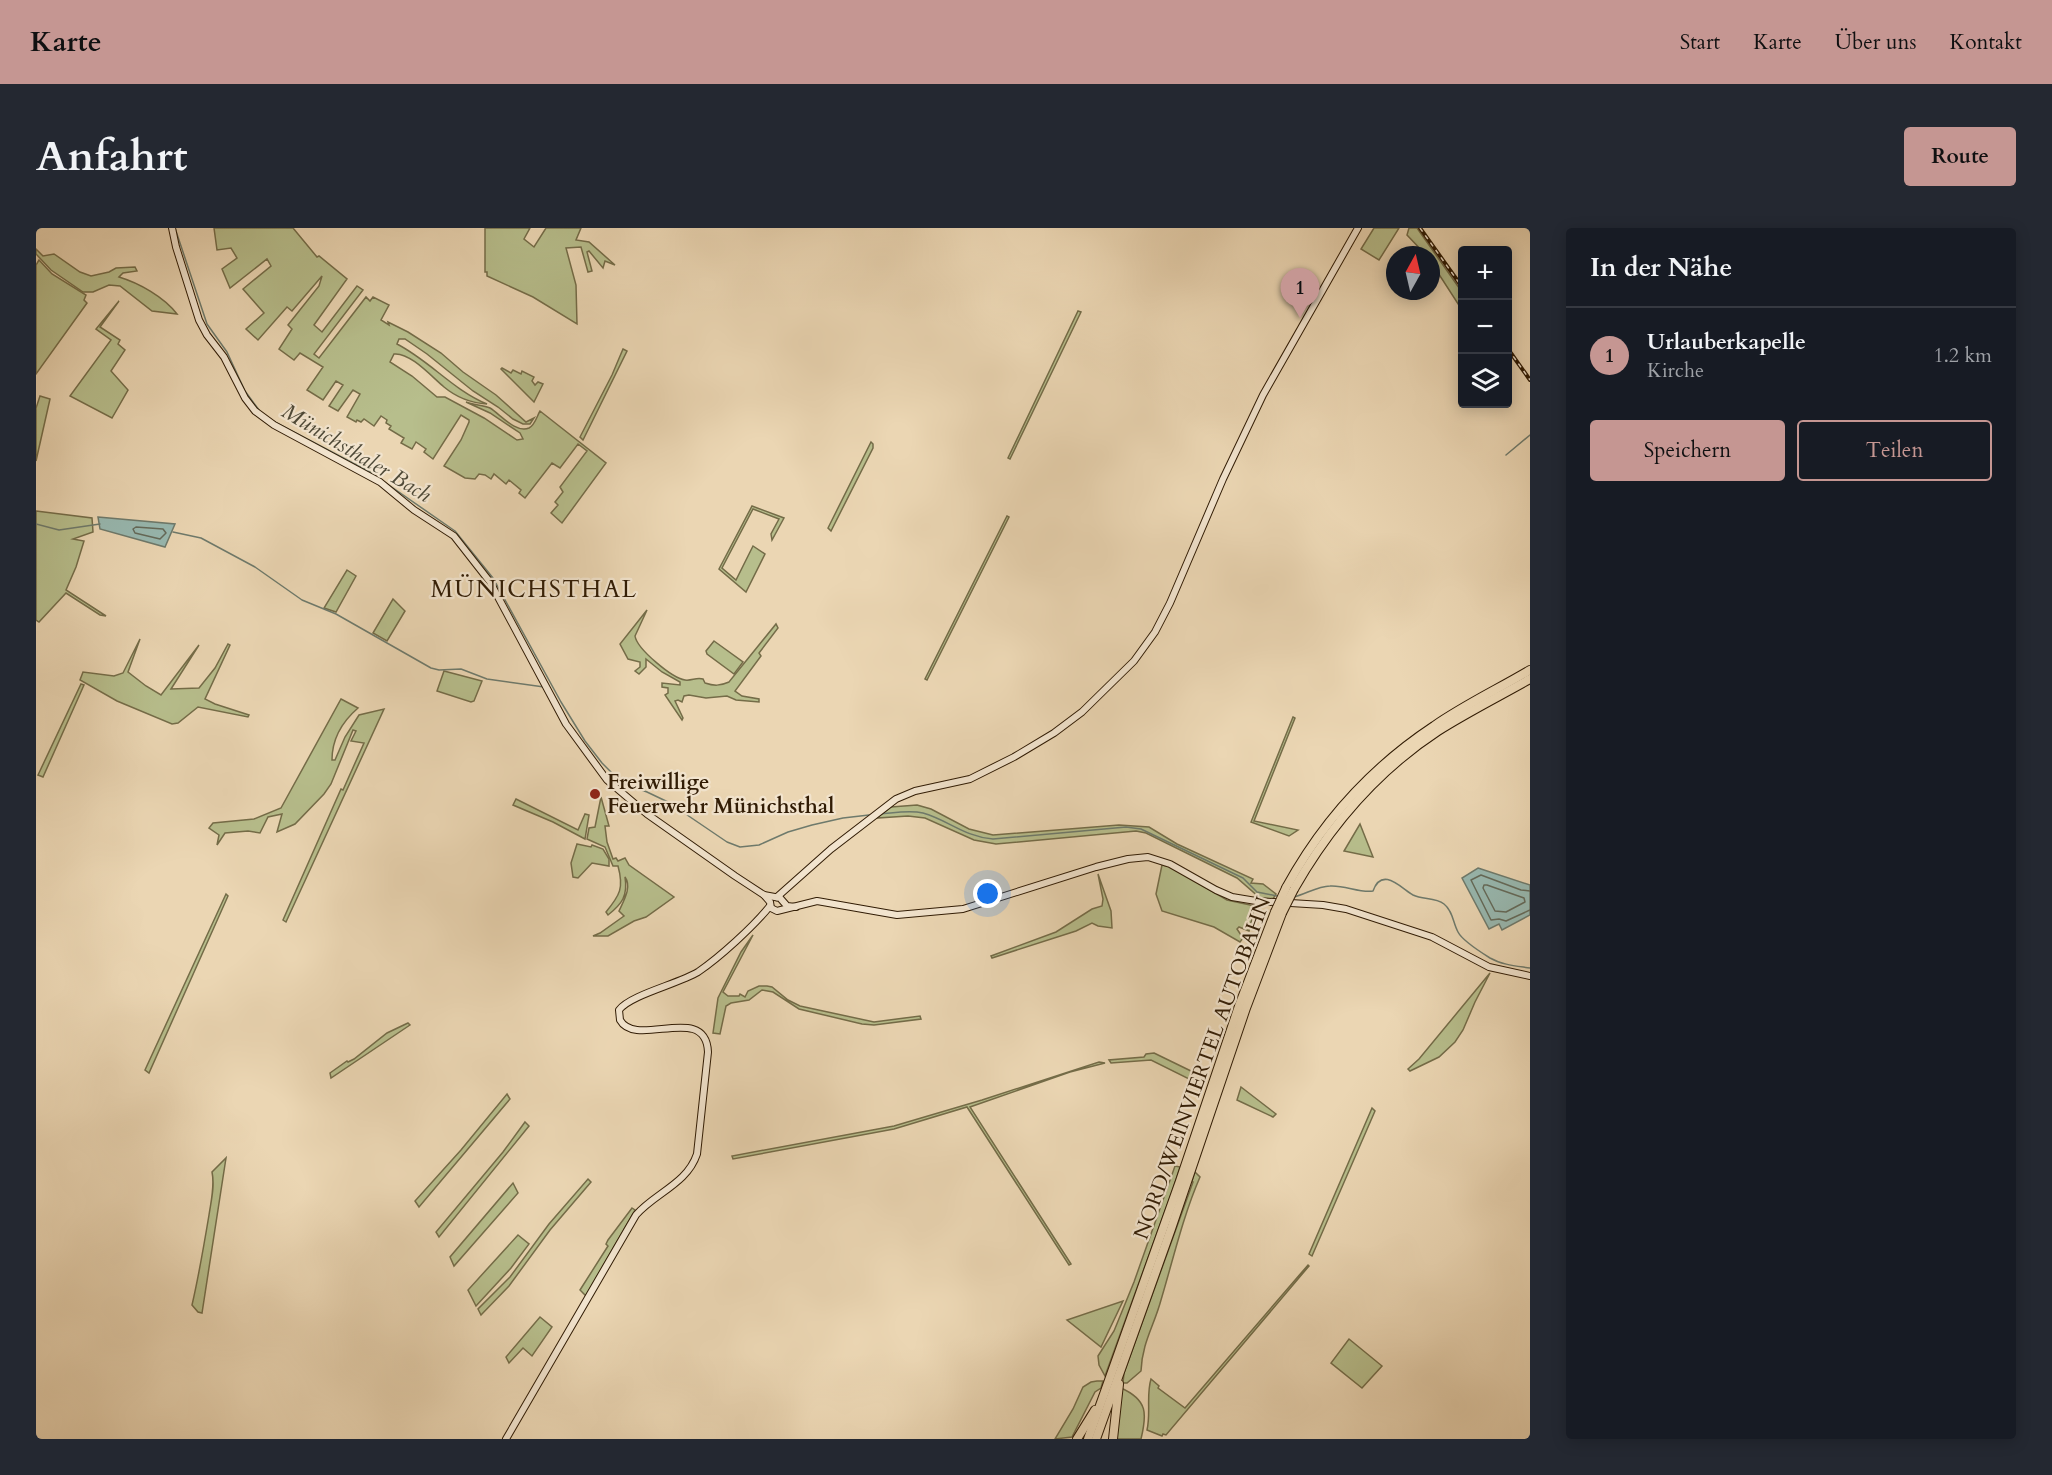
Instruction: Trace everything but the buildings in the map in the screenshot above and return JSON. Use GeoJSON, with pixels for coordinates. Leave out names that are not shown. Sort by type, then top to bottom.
{"type":"FeatureCollection","features":[{"type":"Feature","properties":{"kind":"highway","name":"NORD/WEINVIERTEL AUTOBAHN"},"geometry":{"type":"LineString","coordinates":[[1088,1439],[1180,1181],[1242,996],[1307,852],[1329,822],[1375,772],[1397,753],[1436,724],[1530,670]]}},
{"type":"Feature","properties":{"kind":"highway","name":"NORD/WEINVIERTEL AUTOBAHN"},"geometry":{"type":"LineString","coordinates":[[1290,888],[1330,832],[1382,775],[1438,731],[1530,679]]}},
{"type":"Feature","properties":{"kind":"highway","name":"NORD/WEINVIERTEL AUTOBAHN"},"geometry":{"type":"LineString","coordinates":[[1096,1439],[1171,1229],[1278,912]]}},
{"type":"Feature","properties":{"kind":"highway"},"geometry":{"type":"LineString","coordinates":[[1113,1439],[1123,1361]]}},
{"type":"Feature","properties":{"kind":"highway"},"geometry":{"type":"LineString","coordinates":[[1077,1439],[1102,1398]]}},
{"type":"Feature","properties":{"kind":"street"},"geometry":{"type":"LineString","coordinates":[[172,228],[199,320],[224,357],[251,407],[274,425],[380,482],[414,510],[454,536],[474,558],[493,586],[573,734],[607,780],[647,814],[776,903],[796,907],[817,902],[897,915],[963,909],[1096,867],[1128,859],[1148,858],[1170,864],[1232,897],[1346,909],[1432,937],[1489,968],[1530,976]]}},
{"type":"Feature","properties":{"kind":"street"},"geometry":{"type":"LineString","coordinates":[[506,1439],[636,1215],[681,1179],[697,1154],[708,1052],[706,1040],[698,1032],[687,1028],[628,1029],[620,1020],[619,1010],[628,1002],[671,985],[698,971],[719,955],[787,890],[878,812],[908,793],[961,782],[980,775],[1035,744],[1082,712],[1140,655],[1170,603],[1223,479],[1263,395],[1358,228]]}},
{"type":"Feature","properties":{"kind":"green space"},"geometry":{"type":"Polygon","coordinates":[[[214,228],[293,228],[317,257],[319,256],[347,279],[314,325],[322,332],[357,286],[363,290],[314,354],[319,358],[366,297],[370,301],[373,297],[389,305],[381,320],[408,332],[441,353],[496,395],[526,422],[534,418],[530,424],[523,424],[513,419],[427,354],[405,339],[399,339],[397,344],[463,391],[487,404],[459,397],[414,361],[400,354],[394,354],[390,362],[412,376],[437,397],[445,397],[484,418],[517,440],[523,439],[520,433],[490,413],[466,402],[490,408],[514,426],[524,429],[533,425],[540,411],[606,463],[562,523],[551,513],[558,505],[555,502],[563,492],[560,487],[587,451],[578,444],[560,468],[552,463],[525,498],[519,493],[521,490],[509,480],[506,484],[494,474],[491,479],[479,474],[475,479],[465,478],[444,466],[461,440],[469,422],[461,415],[433,459],[424,452],[426,449],[416,442],[412,449],[401,443],[404,438],[389,429],[391,426],[381,416],[374,426],[364,419],[356,422],[347,417],[360,394],[353,390],[338,411],[329,406],[343,385],[336,381],[323,400],[307,390],[323,367],[300,353],[294,360],[279,349],[292,329],[288,325],[319,286],[322,276],[292,311],[287,307],[258,340],[246,329],[264,313],[243,289],[271,266],[267,259],[230,288],[222,269],[237,258],[231,248],[217,250],[214,228]]]}},
{"type":"Feature","properties":{"kind":"green space"},"geometry":{"type":"Polygon","coordinates":[[[485,228],[530,228],[524,239],[534,247],[546,228],[581,228],[576,240],[589,242],[615,265],[605,261],[603,268],[589,251],[587,252],[592,271],[588,272],[581,247],[566,248],[576,285],[577,324],[533,297],[487,276],[485,272],[485,228]]]}},
{"type":"Feature","properties":{"kind":"green space"},"geometry":{"type":"Polygon","coordinates":[[[1374,228],[1399,228],[1379,260],[1361,249],[1374,228]]]}},
{"type":"Feature","properties":{"kind":"green space"},"geometry":{"type":"Polygon","coordinates":[[[1409,228],[1417,228],[1430,246],[1417,246],[1407,235],[1409,228]]]}},
{"type":"Feature","properties":{"kind":"green space"},"geometry":{"type":"Polygon","coordinates":[[[36,249],[43,256],[54,254],[80,272],[91,276],[116,268],[135,267],[137,271],[123,273],[119,277],[151,291],[177,314],[152,311],[120,286],[109,285],[93,292],[83,292],[51,270],[36,254],[36,249]]]}},
{"type":"Feature","properties":{"kind":"green space"},"geometry":{"type":"Polygon","coordinates":[[[39,260],[52,274],[86,295],[84,300],[87,303],[36,374],[36,265],[39,260]]]}},
{"type":"Feature","properties":{"kind":"green space"},"geometry":{"type":"Polygon","coordinates":[[[1440,261],[1458,286],[1458,304],[1440,276],[1440,261]]]}},
{"type":"Feature","properties":{"kind":"green space"},"geometry":{"type":"Polygon","coordinates":[[[119,301],[100,327],[120,340],[118,344],[125,350],[111,371],[128,390],[112,418],[70,396],[111,340],[96,329],[119,301]]]}},
{"type":"Feature","properties":{"kind":"green space"},"geometry":{"type":"Polygon","coordinates":[[[1078,311],[1081,312],[1010,459],[1008,458],[1078,311]]]}},
{"type":"Feature","properties":{"kind":"green space"},"geometry":{"type":"Polygon","coordinates":[[[623,349],[627,351],[583,440],[580,437],[623,349]]]}},
{"type":"Feature","properties":{"kind":"green space"},"geometry":{"type":"Polygon","coordinates":[[[501,369],[511,373],[513,370],[521,374],[522,371],[534,377],[532,381],[535,385],[538,382],[543,384],[534,402],[501,369]]]}},
{"type":"Feature","properties":{"kind":"green space"},"geometry":{"type":"Polygon","coordinates":[[[40,396],[50,399],[36,461],[36,408],[40,396]]]}},
{"type":"Feature","properties":{"kind":"green space"},"geometry":{"type":"Polygon","coordinates":[[[871,442],[873,448],[831,531],[828,528],[871,442]]]}},
{"type":"Feature","properties":{"kind":"green space"},"geometry":{"type":"Polygon","coordinates":[[[752,506],[784,518],[772,540],[771,534],[779,519],[753,509],[722,568],[736,580],[753,546],[765,554],[746,592],[719,569],[752,506]]]}},
{"type":"Feature","properties":{"kind":"green space"},"geometry":{"type":"Polygon","coordinates":[[[36,511],[92,518],[93,532],[73,539],[84,541],[66,590],[106,616],[100,615],[66,593],[39,622],[36,620],[36,511]]]}},
{"type":"Feature","properties":{"kind":"green space"},"geometry":{"type":"Polygon","coordinates":[[[1007,516],[1009,517],[927,680],[925,679],[1007,516]]]}},
{"type":"Feature","properties":{"kind":"green space"},"geometry":{"type":"Polygon","coordinates":[[[347,570],[356,576],[336,612],[324,608],[347,570]]]}},
{"type":"Feature","properties":{"kind":"green space"},"geometry":{"type":"Polygon","coordinates":[[[393,599],[405,611],[387,641],[373,633],[393,599]]]}},
{"type":"Feature","properties":{"kind":"green space"},"geometry":{"type":"Polygon","coordinates":[[[647,610],[635,636],[642,648],[656,662],[679,678],[703,679],[705,683],[714,685],[729,682],[776,624],[778,628],[759,653],[761,656],[735,691],[742,696],[759,699],[759,702],[736,700],[727,696],[706,698],[684,696],[682,702],[675,701],[682,720],[665,695],[668,693],[668,688],[662,687],[662,683],[680,685],[680,682],[662,672],[646,659],[646,667],[639,674],[635,671],[640,667],[640,662],[628,659],[620,644],[647,610]]]}},
{"type":"Feature","properties":{"kind":"green space"},"geometry":{"type":"Polygon","coordinates":[[[140,639],[128,672],[161,695],[199,645],[171,689],[199,688],[215,668],[228,644],[230,645],[205,699],[249,715],[248,717],[198,707],[178,723],[172,724],[117,701],[80,680],[83,672],[114,676],[123,673],[140,639]]]}},
{"type":"Feature","properties":{"kind":"green space"},"geometry":{"type":"Polygon","coordinates":[[[714,641],[743,662],[734,674],[707,654],[706,651],[714,641]]]}},
{"type":"Feature","properties":{"kind":"green space"},"geometry":{"type":"Polygon","coordinates":[[[444,671],[482,681],[474,701],[437,691],[444,671]]]}},
{"type":"Feature","properties":{"kind":"green space"},"geometry":{"type":"Polygon","coordinates":[[[81,684],[84,685],[43,777],[38,775],[81,684]]]}},
{"type":"Feature","properties":{"kind":"green space"},"geometry":{"type":"Polygon","coordinates":[[[341,699],[358,708],[339,731],[332,760],[335,760],[345,737],[359,715],[384,709],[286,922],[283,920],[364,743],[351,741],[356,731],[353,730],[331,784],[295,824],[277,832],[282,814],[268,817],[260,833],[248,831],[225,833],[217,845],[219,835],[209,828],[213,823],[254,819],[281,808],[341,699]]]}},
{"type":"Feature","properties":{"kind":"green space"},"geometry":{"type":"Polygon","coordinates":[[[1293,717],[1295,718],[1254,821],[1298,830],[1289,836],[1251,822],[1293,717]]]}},
{"type":"Feature","properties":{"kind":"green space"},"geometry":{"type":"Polygon","coordinates":[[[601,797],[609,826],[605,826],[607,842],[613,859],[616,858],[618,861],[625,858],[629,865],[674,897],[646,917],[608,936],[593,936],[624,916],[619,911],[628,885],[625,877],[626,889],[623,899],[608,915],[606,912],[620,891],[621,880],[618,866],[613,866],[605,847],[587,839],[589,828],[595,827],[601,797]]]}},
{"type":"Feature","properties":{"kind":"green space"},"geometry":{"type":"Polygon","coordinates":[[[516,799],[578,830],[585,814],[589,815],[585,839],[513,805],[516,799]]]}},
{"type":"Feature","properties":{"kind":"green space"},"geometry":{"type":"Polygon","coordinates":[[[917,805],[931,809],[969,829],[993,835],[1119,825],[1149,827],[1177,844],[1253,879],[1251,883],[1263,884],[1276,894],[1273,899],[1260,898],[1237,878],[1146,833],[1136,831],[996,844],[974,840],[925,818],[908,816],[877,818],[891,807],[917,805]]]}},
{"type":"Feature","properties":{"kind":"green space"},"geometry":{"type":"Polygon","coordinates":[[[1360,824],[1373,857],[1344,851],[1360,824]]]}},
{"type":"Feature","properties":{"kind":"green space"},"geometry":{"type":"Polygon","coordinates":[[[577,844],[591,847],[592,845],[603,849],[609,859],[609,866],[592,863],[578,878],[573,877],[571,863],[577,844]]]}},
{"type":"Feature","properties":{"kind":"green space"},"geometry":{"type":"Polygon","coordinates":[[[1162,865],[1171,867],[1227,900],[1255,906],[1249,931],[1239,927],[1237,929],[1243,938],[1240,942],[1214,927],[1162,911],[1156,894],[1162,865]]]}},
{"type":"Feature","properties":{"kind":"green space"},"geometry":{"type":"Polygon","coordinates":[[[1098,874],[1111,911],[1112,928],[1092,923],[1076,931],[992,958],[991,956],[1056,932],[1092,909],[1102,906],[1103,899],[1098,874]]]}},
{"type":"Feature","properties":{"kind":"green space"},"geometry":{"type":"Polygon","coordinates":[[[226,894],[228,896],[149,1073],[145,1070],[226,894]]]}},
{"type":"Feature","properties":{"kind":"green space"},"geometry":{"type":"Polygon","coordinates":[[[753,935],[723,992],[728,996],[739,996],[740,994],[745,997],[748,991],[759,986],[767,986],[800,1006],[874,1022],[920,1016],[921,1019],[874,1025],[862,1024],[799,1009],[773,992],[762,990],[749,1000],[726,1006],[720,1034],[713,1033],[718,998],[741,952],[753,935]]]}},
{"type":"Feature","properties":{"kind":"green space"},"geometry":{"type":"Polygon","coordinates":[[[1490,973],[1455,1042],[1439,1057],[1410,1071],[1408,1069],[1419,1059],[1490,973]]]}},
{"type":"Feature","properties":{"kind":"green space"},"geometry":{"type":"Polygon","coordinates":[[[408,1023],[410,1025],[331,1078],[330,1073],[354,1059],[387,1033],[408,1023]]]}},
{"type":"Feature","properties":{"kind":"green space"},"geometry":{"type":"Polygon","coordinates":[[[1154,1053],[1193,1072],[1191,1080],[1151,1060],[1111,1063],[1109,1060],[1144,1057],[1146,1054],[1154,1053]]]}},
{"type":"Feature","properties":{"kind":"green space"},"geometry":{"type":"Polygon","coordinates":[[[1099,1062],[1105,1063],[1070,1072],[970,1107],[1071,1264],[1069,1265],[967,1107],[894,1129],[733,1159],[732,1156],[894,1126],[1099,1062]]]}},
{"type":"Feature","properties":{"kind":"green space"},"geometry":{"type":"Polygon","coordinates":[[[1241,1087],[1276,1114],[1273,1117],[1237,1100],[1241,1087]]]}},
{"type":"Feature","properties":{"kind":"green space"},"geometry":{"type":"Polygon","coordinates":[[[507,1094],[510,1099],[419,1207],[415,1201],[507,1094]]]}},
{"type":"Feature","properties":{"kind":"green space"},"geometry":{"type":"Polygon","coordinates":[[[1372,1108],[1375,1111],[1312,1256],[1309,1254],[1372,1108]]]}},
{"type":"Feature","properties":{"kind":"green space"},"geometry":{"type":"Polygon","coordinates":[[[525,1122],[529,1126],[439,1237],[436,1232],[525,1122]]]}},
{"type":"Feature","properties":{"kind":"green space"},"geometry":{"type":"Polygon","coordinates":[[[226,1158],[202,1313],[192,1305],[212,1199],[212,1172],[226,1158]]]}},
{"type":"Feature","properties":{"kind":"green space"},"geometry":{"type":"Polygon","coordinates":[[[1175,1166],[1180,1167],[1173,1189],[1105,1376],[1099,1365],[1098,1356],[1114,1331],[1134,1282],[1175,1166]]]}},
{"type":"Feature","properties":{"kind":"green space"},"geometry":{"type":"Polygon","coordinates":[[[1195,1172],[1200,1177],[1183,1223],[1146,1343],[1141,1371],[1127,1383],[1123,1383],[1124,1373],[1195,1172]]]}},
{"type":"Feature","properties":{"kind":"green space"},"geometry":{"type":"Polygon","coordinates":[[[588,1179],[591,1182],[550,1230],[509,1286],[481,1315],[478,1309],[510,1277],[549,1224],[588,1179]]]}},
{"type":"Feature","properties":{"kind":"green space"},"geometry":{"type":"Polygon","coordinates":[[[513,1183],[518,1193],[454,1266],[450,1257],[513,1183]]]}},
{"type":"Feature","properties":{"kind":"green space"},"geometry":{"type":"Polygon","coordinates":[[[632,1208],[635,1210],[586,1296],[580,1290],[608,1246],[606,1244],[608,1240],[632,1208]]]}},
{"type":"Feature","properties":{"kind":"green space"},"geometry":{"type":"Polygon","coordinates":[[[518,1235],[529,1244],[511,1268],[476,1306],[468,1290],[518,1235]]]}},
{"type":"Feature","properties":{"kind":"green space"},"geometry":{"type":"Polygon","coordinates":[[[1308,1265],[1166,1435],[1162,1436],[1147,1430],[1151,1379],[1159,1386],[1158,1388],[1185,1408],[1308,1265]]]}},
{"type":"Feature","properties":{"kind":"green space"},"geometry":{"type":"Polygon","coordinates":[[[1123,1301],[1101,1347],[1067,1320],[1123,1301]]]}},
{"type":"Feature","properties":{"kind":"green space"},"geometry":{"type":"Polygon","coordinates":[[[540,1317],[552,1327],[532,1356],[523,1348],[509,1363],[506,1357],[540,1317]]]}},
{"type":"Feature","properties":{"kind":"green space"},"geometry":{"type":"Polygon","coordinates":[[[1349,1339],[1382,1366],[1362,1388],[1331,1363],[1349,1339]]]}},
{"type":"Feature","properties":{"kind":"green space"},"geometry":{"type":"Polygon","coordinates":[[[1103,1381],[1101,1388],[1095,1392],[1072,1437],[1055,1439],[1083,1387],[1103,1381]]]}},
{"type":"Feature","properties":{"kind":"green space"},"geometry":{"type":"Polygon","coordinates":[[[1121,1388],[1141,1403],[1144,1422],[1141,1439],[1116,1439],[1121,1388]]]}},
{"type":"Feature","properties":{"kind":"water"},"geometry":{"type":"Polygon","coordinates":[[[98,517],[175,524],[165,547],[100,529],[98,517]]]}},
{"type":"Feature","properties":{"kind":"water"},"geometry":{"type":"Polygon","coordinates":[[[1478,868],[1530,885],[1530,915],[1502,930],[1499,924],[1489,929],[1462,878],[1478,868]]]}},
{"type":"Feature","properties":{"kind":"waterway","name":"Münichsthaler Bach"},"geometry":{"type":"LineString","coordinates":[[175,228],[207,324],[227,352],[245,391],[259,410]]}},
{"type":"Feature","properties":{"kind":"waterway","name":"Münichsthaler Bach"},"geometry":{"type":"LineString","coordinates":[[273,421],[370,472],[455,531],[493,578],[585,741],[622,783],[668,802],[727,842],[740,847],[759,845],[788,832],[812,825],[869,815]]}},
{"type":"Feature","properties":{"kind":"waterway"},"geometry":{"type":"LineString","coordinates":[[1506,455],[1530,435]]}},
{"type":"Feature","properties":{"kind":"waterway"},"geometry":{"type":"LineString","coordinates":[[36,524],[59,530],[100,524]]}},
{"type":"Feature","properties":{"kind":"waterway"},"geometry":{"type":"LineString","coordinates":[[173,532],[201,538],[255,567],[302,600],[336,614],[431,668],[461,669],[487,679],[544,687]]}},
{"type":"Feature","properties":{"kind":"waterway","name":"Münichsthaler Bach"},"geometry":{"type":"LineString","coordinates":[[880,814],[923,813],[965,832],[993,839],[1126,827],[1141,829],[1243,878],[1257,892],[1277,896]]}},
{"type":"Feature","properties":{"kind":"waterway","name":"Münichsthaler Bach"},"geometry":{"type":"LineString","coordinates":[[1294,897],[1330,886],[1373,891],[1381,880],[1386,879],[1413,895],[1437,900],[1444,904],[1460,935],[1490,958],[1505,964],[1530,968]]}},
{"type":"Feature","properties":{"kind":"railway"},"geometry":{"type":"LineString","coordinates":[[1420,228],[1458,281]]}},
{"type":"Feature","properties":{"kind":"railway"},"geometry":{"type":"LineString","coordinates":[[1512,354],[1530,380]]}},
{"type":"Feature","properties":{"kind":"place","name":"Urlauberkapelle"},"geometry":{"type":"Point","coordinates":[1300,318]}},
{"type":"Feature","properties":{"kind":"place","name":"Freiwillige Feuerwehr Münichsthal"},"geometry":{"type":"Point","coordinates":[595,794]}},
{"type":"Feature","properties":{"kind":"district","name":"MÜNICHSTHAL"},"geometry":{"type":"Point","coordinates":[534,589]}}]}
